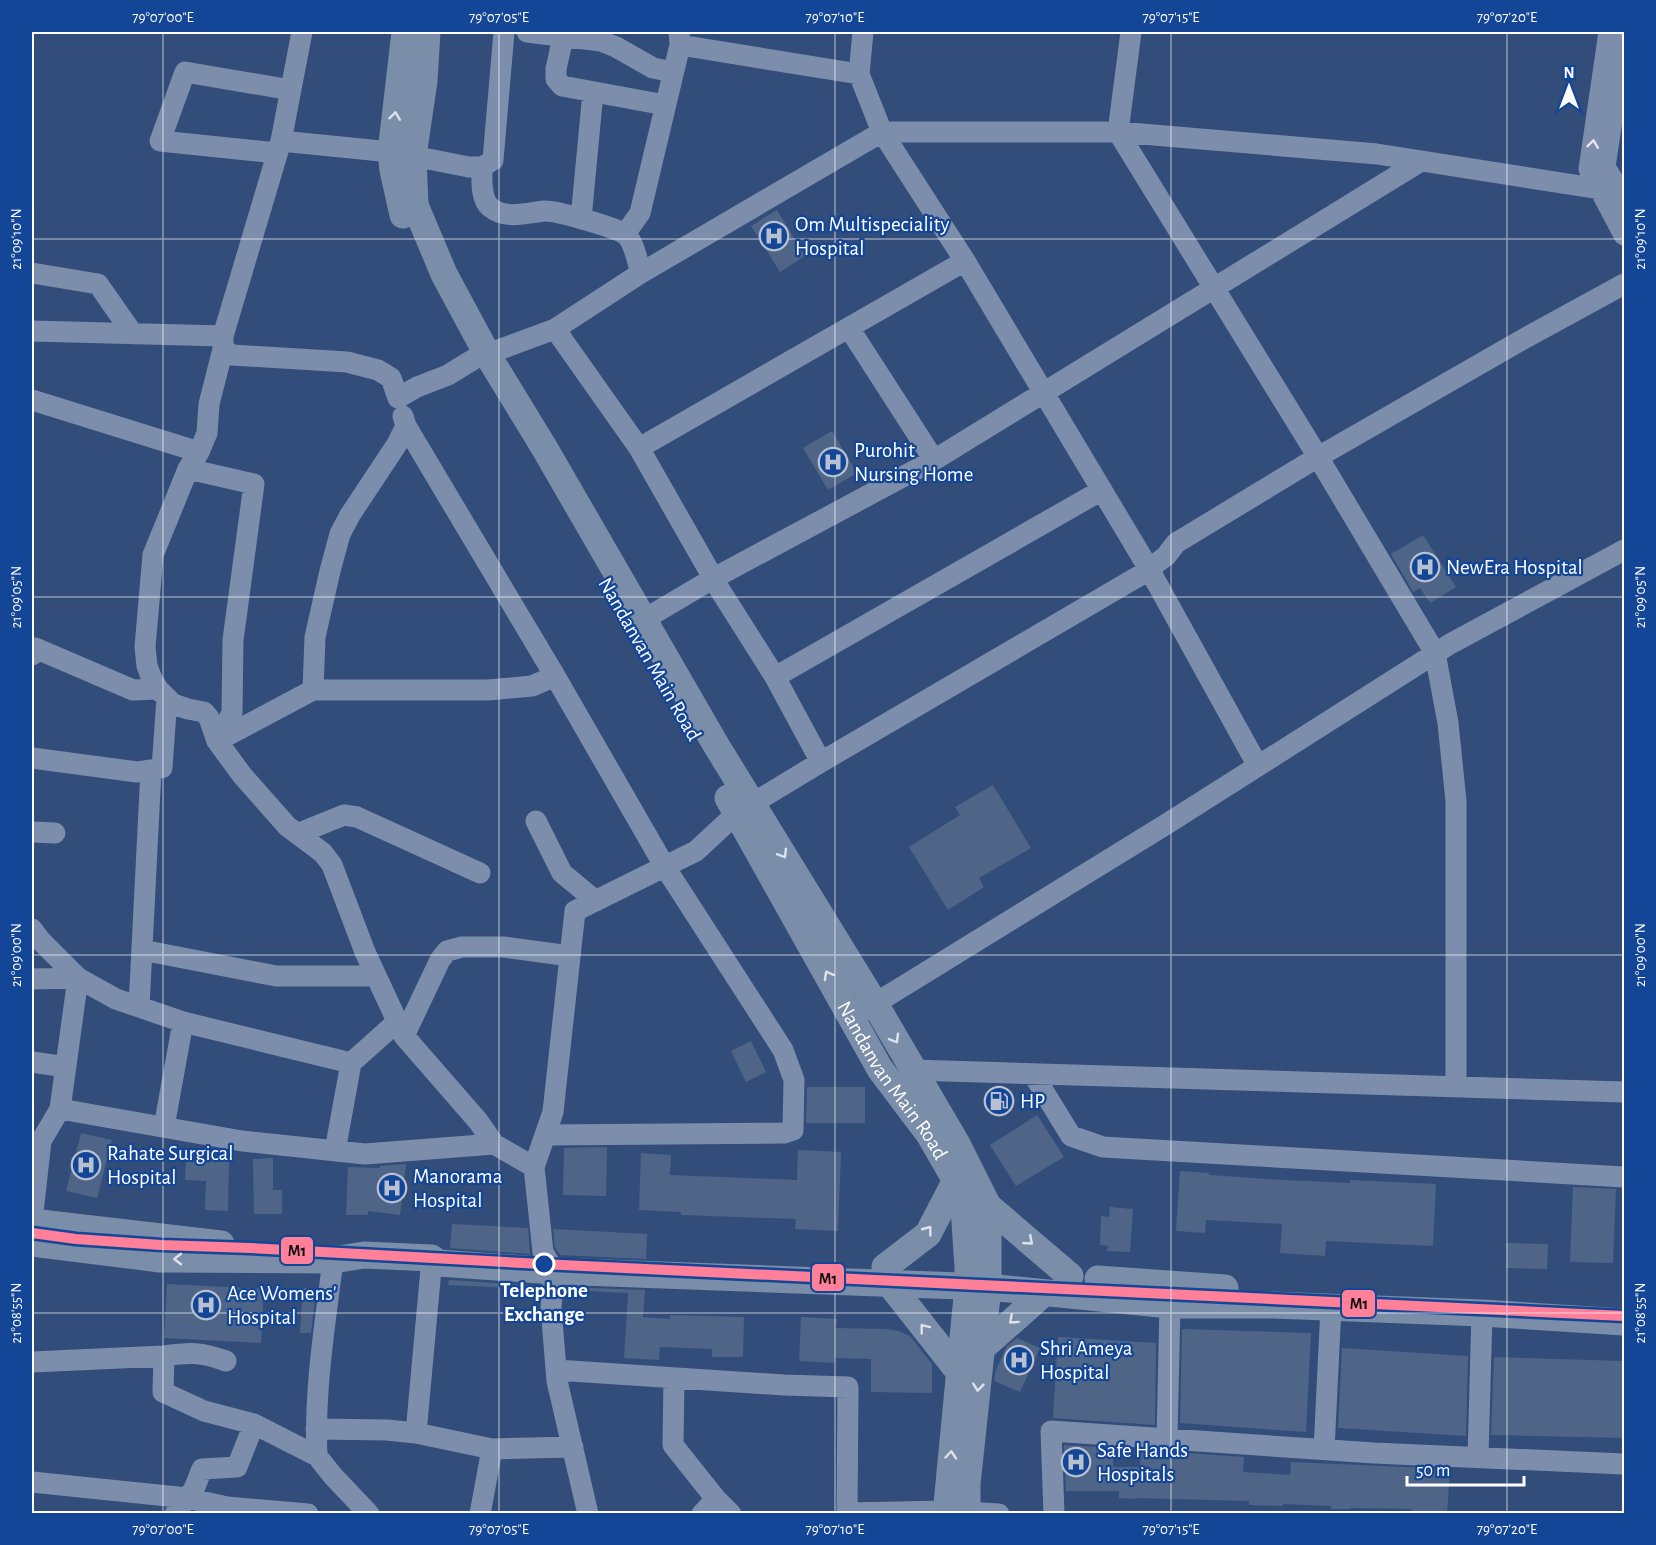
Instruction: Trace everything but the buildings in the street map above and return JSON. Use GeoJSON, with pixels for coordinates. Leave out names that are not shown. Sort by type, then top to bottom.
{"type":"FeatureCollection","features":[{"type":"Feature","properties":{"kind":"main road"},"geometry":{"type":"LineString","coordinates":[[405,32],[402,154],[415,205],[481,356],[545,450],[716,745],[745,809],[875,1004],[957,1144],[988,1206],[1070,1276]]}},
{"type":"Feature","properties":{"kind":"main road"},"geometry":{"type":"LineString","coordinates":[[402,154],[424,81],[427,32]]}},
{"type":"Feature","properties":{"kind":"main road","name":"Nandanvan Main Road"},"geometry":{"type":"LineString","coordinates":[[481,356],[634,628],[745,809],[880,1069],[929,1134],[963,1193],[978,1277],[959,1372],[956,1512]]}},
{"type":"Feature","properties":{"kind":"main road"},"geometry":{"type":"LineString","coordinates":[[887,1275],[928,1234],[956,1180]]}},
{"type":"Feature","properties":{"kind":"main road"},"geometry":{"type":"LineString","coordinates":[[956,1512],[967,1484],[982,1348],[978,1277],[988,1206]]}},
{"type":"Feature","properties":{"kind":"main road"},"geometry":{"type":"LineString","coordinates":[[32,1221],[223,1244],[548,1262]]}},
{"type":"Feature","properties":{"kind":"main road"},"geometry":{"type":"LineString","coordinates":[[32,1244],[160,1259],[333,1260],[364,1254],[432,1258],[438,1263],[548,1262],[617,1258],[744,1260],[847,1266],[887,1275],[1070,1276],[1164,1285],[1624,1312]]}},
{"type":"Feature","properties":{"kind":"main road"},"geometry":{"type":"LineString","coordinates":[[887,1275],[959,1372]]}},
{"type":"Feature","properties":{"kind":"main road"},"geometry":{"type":"LineString","coordinates":[[978,1277],[1044,1293],[1170,1305],[1330,1307],[1624,1322]]}},
{"type":"Feature","properties":{"kind":"main road"},"geometry":{"type":"LineString","coordinates":[[982,1348],[1044,1293]]}},
{"type":"Feature","properties":{"kind":"street"},"geometry":{"type":"LineString","coordinates":[[302,32],[279,147],[223,343],[209,404],[207,433],[153,555],[145,647],[147,666],[152,680],[173,704],[204,712],[226,756],[287,826],[323,853],[332,865],[365,952],[401,1028],[478,1121],[494,1144],[534,1167]]}},
{"type":"Feature","properties":{"kind":"street"},"geometry":{"type":"LineString","coordinates":[[291,90],[185,72],[160,141],[402,154],[469,167],[482,167],[493,160],[504,32]]}},
{"type":"Feature","properties":{"kind":"street"},"geometry":{"type":"LineString","coordinates":[[527,32],[602,41],[653,68],[673,72]]}},
{"type":"Feature","properties":{"kind":"street"},"geometry":{"type":"LineString","coordinates":[[863,32],[859,74],[882,132],[965,261],[1102,490],[1144,573],[1258,766]]}},
{"type":"Feature","properties":{"kind":"street"},"geometry":{"type":"LineString","coordinates":[[1131,32],[1118,132],[1435,653],[1448,723],[1456,801],[1456,1087]]}},
{"type":"Feature","properties":{"kind":"street"},"geometry":{"type":"LineString","coordinates":[[1609,32],[1589,169],[1617,192]]}},
{"type":"Feature","properties":{"kind":"street"},"geometry":{"type":"LineString","coordinates":[[563,37],[556,69],[556,79],[562,86],[665,105]]}},
{"type":"Feature","properties":{"kind":"street"},"geometry":{"type":"LineString","coordinates":[[626,234],[640,213],[680,38],[859,74]]}},
{"type":"Feature","properties":{"kind":"street"},"geometry":{"type":"LineString","coordinates":[[1624,40],[1605,167],[1617,192],[1624,235]]}},
{"type":"Feature","properties":{"kind":"street"},"geometry":{"type":"LineString","coordinates":[[581,219],[592,92]]}},
{"type":"Feature","properties":{"kind":"street"},"geometry":{"type":"LineString","coordinates":[[398,398],[417,387],[448,375],[481,356],[555,329],[641,273],[882,132],[1118,132],[1377,154],[1617,192]]}},
{"type":"Feature","properties":{"kind":"street"},"geometry":{"type":"LineString","coordinates":[[643,620],[714,578],[934,460],[1421,161]]}},
{"type":"Feature","properties":{"kind":"street"},"geometry":{"type":"LineString","coordinates":[[482,167],[483,194],[489,206],[504,214],[546,211],[561,213],[626,234],[632,244],[641,273]]}},
{"type":"Feature","properties":{"kind":"street"},"geometry":{"type":"LineString","coordinates":[[639,448],[965,261]]}},
{"type":"Feature","properties":{"kind":"street"},"geometry":{"type":"LineString","coordinates":[[32,273],[98,284],[133,334]]}},
{"type":"Feature","properties":{"kind":"street"},"geometry":{"type":"LineString","coordinates":[[586,1512],[557,1381],[548,1262],[534,1167],[553,1112],[575,911],[696,851],[745,809],[821,762],[1144,573],[1166,556],[1182,554],[1520,341],[1624,284]]}},
{"type":"Feature","properties":{"kind":"street"},"geometry":{"type":"LineString","coordinates":[[1322,464],[1624,295]]}},
{"type":"Feature","properties":{"kind":"street"},"geometry":{"type":"LineString","coordinates":[[849,328],[934,460]]}},
{"type":"Feature","properties":{"kind":"street"},"geometry":{"type":"LineString","coordinates":[[555,329],[639,448],[714,578],[775,677],[821,762]]}},
{"type":"Feature","properties":{"kind":"street"},"geometry":{"type":"LineString","coordinates":[[32,331],[133,334],[223,343],[232,355],[346,362],[378,370],[391,378],[406,426],[555,676],[665,867],[783,1050],[794,1080],[793,1130],[784,1133],[545,1135]]}},
{"type":"Feature","properties":{"kind":"street"},"geometry":{"type":"LineString","coordinates":[[32,400],[254,483],[233,640],[232,712],[217,741]]}},
{"type":"Feature","properties":{"kind":"street"},"geometry":{"type":"LineString","coordinates":[[313,690],[315,637],[340,534],[406,426]]}},
{"type":"Feature","properties":{"kind":"street"},"geometry":{"type":"LineString","coordinates":[[775,677],[1102,490]]}},
{"type":"Feature","properties":{"kind":"street"},"geometry":{"type":"LineString","coordinates":[[852,1018],[1258,766],[1435,653],[1624,549]]}},
{"type":"Feature","properties":{"kind":"street"},"geometry":{"type":"LineString","coordinates":[[32,656],[35,648],[133,690],[162,693]]}},
{"type":"Feature","properties":{"kind":"street"},"geometry":{"type":"LineString","coordinates":[[217,741],[313,690],[488,690],[532,686],[555,676]]}},
{"type":"Feature","properties":{"kind":"street"},"geometry":{"type":"LineString","coordinates":[[32,758],[137,772],[162,768],[162,693]]}},
{"type":"Feature","properties":{"kind":"street"},"geometry":{"type":"LineString","coordinates":[[139,1008],[151,770]]}},
{"type":"Feature","properties":{"kind":"street"},"geometry":{"type":"LineString","coordinates":[[297,834],[344,815],[357,817],[480,873]]}},
{"type":"Feature","properties":{"kind":"street"},"geometry":{"type":"LineString","coordinates":[[536,821],[562,873],[596,901]]}},
{"type":"Feature","properties":{"kind":"street"},"geometry":{"type":"LineString","coordinates":[[32,832],[55,833]]}},
{"type":"Feature","properties":{"kind":"street"},"geometry":{"type":"LineString","coordinates":[[32,929],[78,978],[116,999],[183,1022],[351,1063]]}},
{"type":"Feature","properties":{"kind":"street"},"geometry":{"type":"LineString","coordinates":[[335,1151],[351,1063],[401,1028],[447,951],[462,947],[503,947],[570,956]]}},
{"type":"Feature","properties":{"kind":"street"},"geometry":{"type":"LineString","coordinates":[[142,950],[276,976],[376,976]]}},
{"type":"Feature","properties":{"kind":"street"},"geometry":{"type":"LineString","coordinates":[[32,979],[78,978]]}},
{"type":"Feature","properties":{"kind":"street"},"geometry":{"type":"LineString","coordinates":[[32,1221],[37,1141],[60,1109],[78,978]]}},
{"type":"Feature","properties":{"kind":"street"},"geometry":{"type":"LineString","coordinates":[[164,1127],[183,1022]]}},
{"type":"Feature","properties":{"kind":"street"},"geometry":{"type":"LineString","coordinates":[[32,1062],[66,1066]]}},
{"type":"Feature","properties":{"kind":"street"},"geometry":{"type":"LineString","coordinates":[[913,1070],[1624,1092]]}},
{"type":"Feature","properties":{"kind":"street"},"geometry":{"type":"LineString","coordinates":[[1033,1074],[1071,1136],[1103,1147],[1624,1177]]}},
{"type":"Feature","properties":{"kind":"street"},"geometry":{"type":"LineString","coordinates":[[60,1109],[242,1141],[365,1154],[494,1144]]}},
{"type":"Feature","properties":{"kind":"street"},"geometry":{"type":"LineString","coordinates":[[416,1434],[432,1258]]}},
{"type":"Feature","properties":{"kind":"street"},"geometry":{"type":"LineString","coordinates":[[317,1456],[318,1370],[333,1260]]}},
{"type":"Feature","properties":{"kind":"street"},"geometry":{"type":"LineString","coordinates":[[1167,1439],[1170,1305]]}},
{"type":"Feature","properties":{"kind":"street"},"geometry":{"type":"LineString","coordinates":[[1324,1450],[1330,1307]]}},
{"type":"Feature","properties":{"kind":"street"},"geometry":{"type":"LineString","coordinates":[[1478,1457],[1482,1313]]}},
{"type":"Feature","properties":{"kind":"street"},"geometry":{"type":"LineString","coordinates":[[32,1362],[164,1356],[184,1353],[205,1354],[226,1360]]}},
{"type":"Feature","properties":{"kind":"street"},"geometry":{"type":"LineString","coordinates":[[164,1356],[163,1392],[204,1411],[254,1424],[317,1456],[369,1514]]}},
{"type":"Feature","properties":{"kind":"street"},"geometry":{"type":"LineString","coordinates":[[556,1370],[848,1387],[847,1513],[999,1514]]}},
{"type":"Feature","properties":{"kind":"street"},"geometry":{"type":"LineString","coordinates":[[674,1378],[673,1445],[716,1509]]}},
{"type":"Feature","properties":{"kind":"street"},"geometry":{"type":"LineString","coordinates":[[181,1506],[194,1489],[202,1469],[237,1467],[254,1424]]}},
{"type":"Feature","properties":{"kind":"street"},"geometry":{"type":"LineString","coordinates":[[316,1429],[387,1430],[492,1449],[573,1447]]}},
{"type":"Feature","properties":{"kind":"street"},"geometry":{"type":"LineString","coordinates":[[1054,1514],[1051,1431],[1324,1450],[1624,1464]]}},
{"type":"Feature","properties":{"kind":"street"},"geometry":{"type":"LineString","coordinates":[[480,1514],[492,1449]]}},
{"type":"Feature","properties":{"kind":"street"},"geometry":{"type":"LineString","coordinates":[[32,1482],[181,1506],[227,1507],[308,1514]]}},
{"type":"Feature","properties":{"kind":"transit line","name":"M1"},"geometry":{"type":"LineString","coordinates":[[32,1233],[76,1239],[161,1245],[1624,1316]]}},
{"type":"Feature","properties":{"kind":"place","name":"Om Multispeciality Hospital"},"geometry":{"type":"Point","coordinates":[774,236]}},
{"type":"Feature","properties":{"kind":"place","name":"Purohit Nursing Home"},"geometry":{"type":"Point","coordinates":[833,462]}},
{"type":"Feature","properties":{"kind":"place","name":"NewEra Hospital"},"geometry":{"type":"Point","coordinates":[1425,567]}},
{"type":"Feature","properties":{"kind":"place","name":"HP"},"geometry":{"type":"Point","coordinates":[999,1101]}},
{"type":"Feature","properties":{"kind":"place","name":"Rahate Surgical Hospital"},"geometry":{"type":"Point","coordinates":[86,1165]}},
{"type":"Feature","properties":{"kind":"place","name":"Manorama Hospital"},"geometry":{"type":"Point","coordinates":[392,1188]}},
{"type":"Feature","properties":{"kind":"place","name":"Telephone Exchange"},"geometry":{"type":"Point","coordinates":[544,1264]}},
{"type":"Feature","properties":{"kind":"place","name":"Ace Womens' Hospital"},"geometry":{"type":"Point","coordinates":[206,1305]}},
{"type":"Feature","properties":{"kind":"place","name":"Shri Ameya Hospital"},"geometry":{"type":"Point","coordinates":[1019,1360]}},
{"type":"Feature","properties":{"kind":"place","name":"Safe Hands Hospitals"},"geometry":{"type":"Point","coordinates":[1076,1462]}}]}
